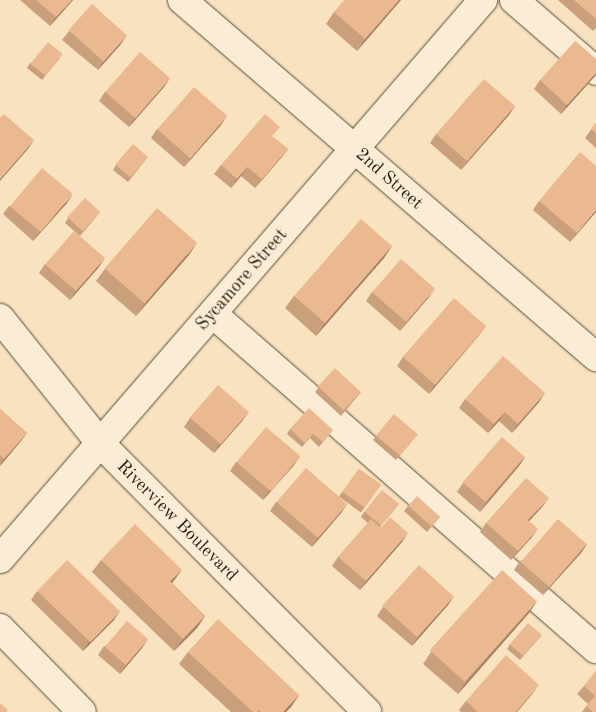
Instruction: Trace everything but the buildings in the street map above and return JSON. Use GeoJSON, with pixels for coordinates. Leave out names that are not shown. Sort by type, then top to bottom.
{"type":"FeatureCollection","features":[{"type":"Feature","properties":{"kind":"street","name":"2nd Street"},"geometry":{"type":"LineString","coordinates":[[182,0],[596,357]]}},
{"type":"Feature","properties":{"kind":"street","name":"Sycamore Street"},"geometry":{"type":"LineString","coordinates":[[0,559],[483,0]]}},
{"type":"Feature","properties":{"kind":"street"},"geometry":{"type":"LineString","coordinates":[[514,0],[596,72]]}},
{"type":"Feature","properties":{"kind":"street"},"geometry":{"type":"LineString","coordinates":[[212,314],[596,649]]}},
{"type":"Feature","properties":{"kind":"street","name":"Riverview Boulevard"},"geometry":{"type":"LineString","coordinates":[[0,318],[101,444],[367,712]]}},
{"type":"Feature","properties":{"kind":"street"},"geometry":{"type":"LineString","coordinates":[[0,628],[82,712]]}}]}
